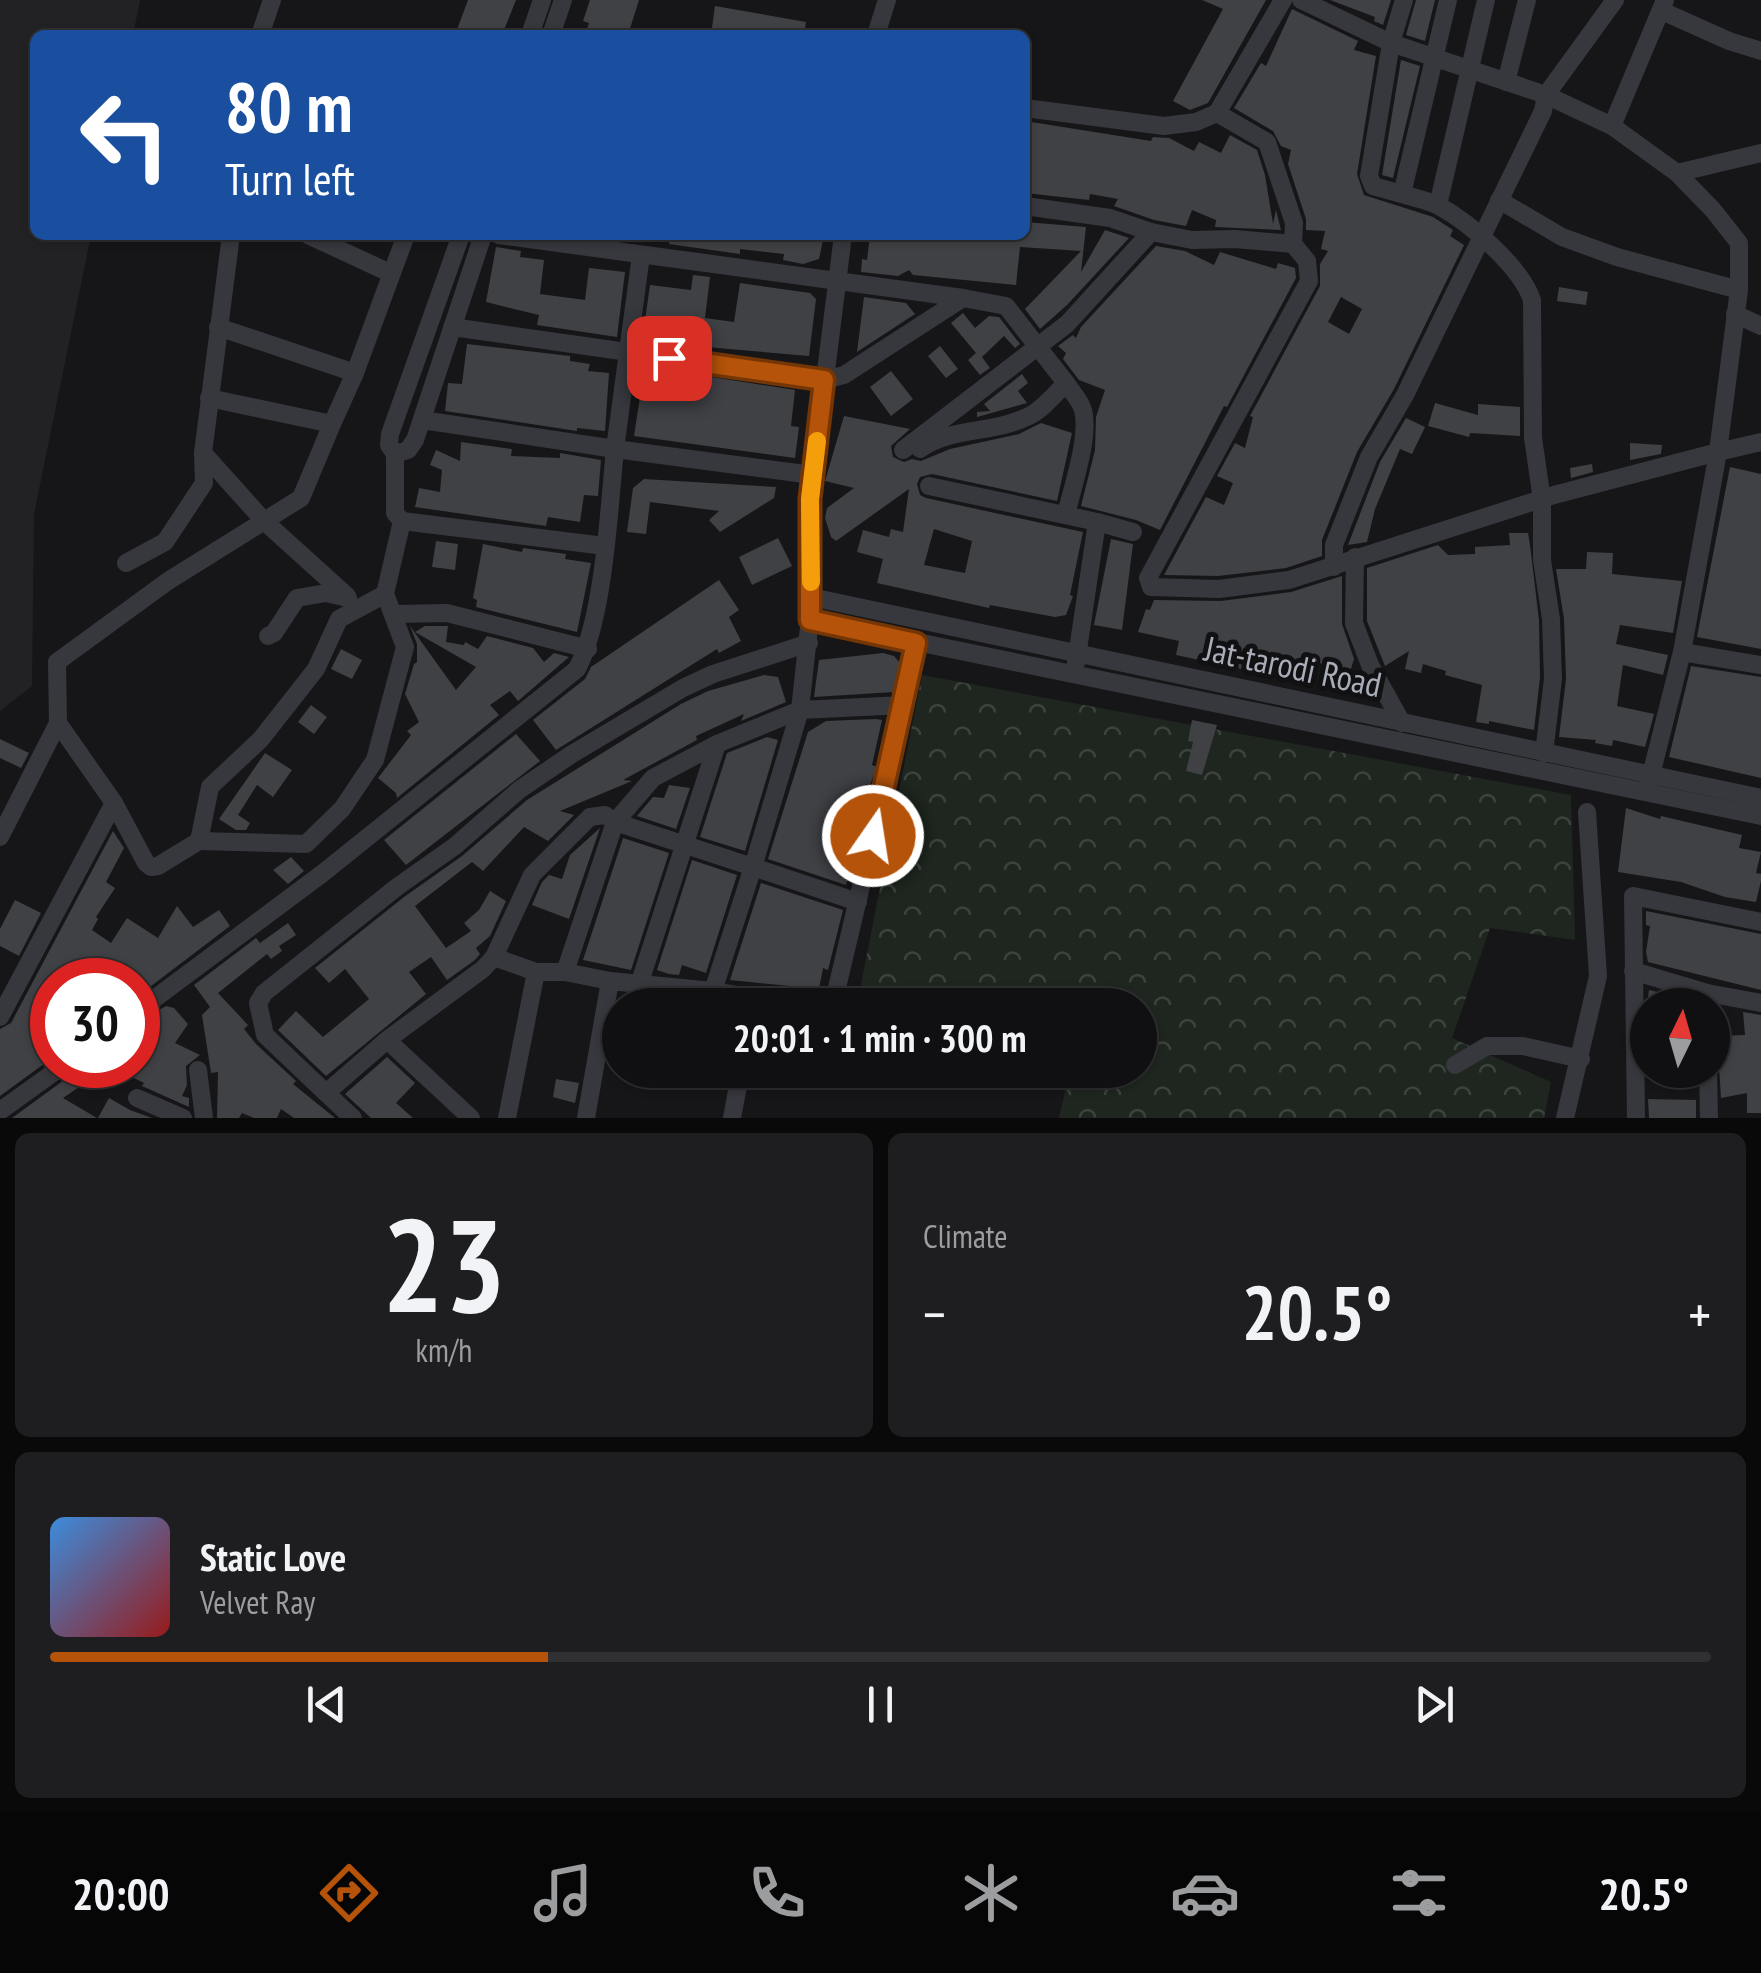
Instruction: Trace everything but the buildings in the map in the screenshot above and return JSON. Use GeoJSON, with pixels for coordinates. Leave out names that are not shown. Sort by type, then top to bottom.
{"type":"FeatureCollection","features":[{"type":"Feature","properties":{"kind":"street"},"geometry":{"type":"LineString","coordinates":[[262,30],[272,0]]}},
{"type":"Feature","properties":{"kind":"street"},"geometry":{"type":"LineString","coordinates":[[532,30],[542,0]]}},
{"type":"Feature","properties":{"kind":"street"},"geometry":{"type":"LineString","coordinates":[[552,30],[562,0]]}},
{"type":"Feature","properties":{"kind":"street"},"geometry":{"type":"LineString","coordinates":[[878,30],[888,0]]}},
{"type":"Feature","properties":{"kind":"street"},"geometry":{"type":"LineString","coordinates":[[1030,109],[1164,126],[1196,122],[1217,113],[1283,0]]}},
{"type":"Feature","properties":{"kind":"street"},"geometry":{"type":"LineString","coordinates":[[1301,0],[1391,44],[1546,96],[1612,126],[1677,173],[1738,243],[1739,290],[1718,452],[1682,652],[1649,783]]}},
{"type":"Feature","properties":{"kind":"street"},"geometry":{"type":"LineString","coordinates":[[1404,0],[1391,44],[1368,176],[1373,186],[1438,205],[1483,238],[1528,286],[1532,300],[1533,438],[1542,500],[1542,560],[1554,679],[1544,753]]}},
{"type":"Feature","properties":{"kind":"street"},"geometry":{"type":"LineString","coordinates":[[1402,194],[1448,0]]}},
{"type":"Feature","properties":{"kind":"street"},"geometry":{"type":"LineString","coordinates":[[1438,205],[1486,0]]}},
{"type":"Feature","properties":{"kind":"street"},"geometry":{"type":"LineString","coordinates":[[1506,82],[1527,0]]}},
{"type":"Feature","properties":{"kind":"street"},"geometry":{"type":"LineString","coordinates":[[1334,568],[1334,545],[1369,457],[1406,395],[1483,238],[1543,111],[1546,96],[1615,0]]}},
{"type":"Feature","properties":{"kind":"street"},"geometry":{"type":"LineString","coordinates":[[1612,126],[1664,6],[1728,40],[1761,51]]}},
{"type":"Feature","properties":{"kind":"street"},"geometry":{"type":"LineString","coordinates":[[1217,113],[1267,142],[1294,222],[1293,244],[1307,261],[1308,281],[1148,582],[1151,586],[1219,589],[1289,580],[1542,500],[1761,442]]}},
{"type":"Feature","properties":{"kind":"street"},"geometry":{"type":"LineString","coordinates":[[1677,173],[1761,153]]}},
{"type":"Feature","properties":{"kind":"street"},"geometry":{"type":"LineString","coordinates":[[1499,200],[1562,237],[1617,257],[1739,290]]}},
{"type":"Feature","properties":{"kind":"street"},"geometry":{"type":"LineString","coordinates":[[1030,207],[1110,218],[1192,240],[1293,244]]}},
{"type":"Feature","properties":{"kind":"street"},"geometry":{"type":"LineString","coordinates":[[1066,383],[1032,415],[995,427],[950,433],[911,450],[1067,324],[1151,232]]}},
{"type":"Feature","properties":{"kind":"street"},"geometry":{"type":"LineString","coordinates":[[126,563],[164,542],[204,484],[202,453],[230,240]]}},
{"type":"Feature","properties":{"kind":"street"},"geometry":{"type":"LineString","coordinates":[[319,240],[390,273]]}},
{"type":"Feature","properties":{"kind":"street"},"geometry":{"type":"LineString","coordinates":[[0,837],[58,722],[57,662],[168,581],[301,498],[355,373],[404,240]]}},
{"type":"Feature","properties":{"kind":"street"},"geometry":{"type":"LineString","coordinates":[[459,240],[390,434],[390,445],[396,454],[395,513],[402,521],[605,546]]}},
{"type":"Feature","properties":{"kind":"street"},"geometry":{"type":"LineString","coordinates":[[396,454],[408,450],[422,420],[481,240]]}},
{"type":"Feature","properties":{"kind":"street"},"geometry":{"type":"LineString","coordinates":[[532,240],[1006,306],[1082,405],[1085,418],[1080,458],[1066,515]]}},
{"type":"Feature","properties":{"kind":"street"},"geometry":{"type":"LineString","coordinates":[[714,988],[800,710],[811,609],[812,475],[842,240]]}},
{"type":"Feature","properties":{"kind":"street"},"geometry":{"type":"LineString","coordinates":[[160,994],[322,873],[577,669],[588,649],[605,546],[642,256]]}},
{"type":"Feature","properties":{"kind":"street"},"geometry":{"type":"LineString","coordinates":[[452,327],[824,380],[844,375],[963,298]]}},
{"type":"Feature","properties":{"kind":"street"},"geometry":{"type":"LineString","coordinates":[[1735,314],[1761,326]]}},
{"type":"Feature","properties":{"kind":"street"},"geometry":{"type":"LineString","coordinates":[[218,327],[355,373]]}},
{"type":"Feature","properties":{"kind":"street"},"geometry":{"type":"LineString","coordinates":[[209,398],[332,424]]}},
{"type":"Feature","properties":{"kind":"street"},"geometry":{"type":"LineString","coordinates":[[422,420],[812,475]]}},
{"type":"Feature","properties":{"kind":"street"},"geometry":{"type":"LineString","coordinates":[[202,453],[264,521],[349,604]]}},
{"type":"Feature","properties":{"kind":"street"},"geometry":{"type":"LineString","coordinates":[[929,486],[1134,532]]}},
{"type":"Feature","properties":{"kind":"street"},"geometry":{"type":"LineString","coordinates":[[58,722],[114,803],[151,867],[199,841],[306,844],[342,808],[375,760],[405,647],[385,594],[402,521]]}},
{"type":"Feature","properties":{"kind":"street"},"geometry":{"type":"LineString","coordinates":[[1074,677],[1097,522]]}},
{"type":"Feature","properties":{"kind":"street"},"geometry":{"type":"LineString","coordinates":[[1356,557],[1354,623],[1370,665],[1402,723]]}},
{"type":"Feature","properties":{"kind":"street"},"geometry":{"type":"LineString","coordinates":[[268,636],[297,598],[326,593],[349,604],[385,594]]}},
{"type":"Feature","properties":{"kind":"street"},"geometry":{"type":"LineString","coordinates":[[199,841],[210,788],[261,740],[316,670],[349,604]]}},
{"type":"Feature","properties":{"kind":"street"},"geometry":{"type":"LineString","coordinates":[[811,609],[916,643],[1074,677],[1649,783],[1761,816]]}},
{"type":"Feature","properties":{"kind":"street","name":"Jat-tarodi Road"},"geometry":{"type":"LineString","coordinates":[[811,609],[1078,654],[1544,753],[1649,783],[1761,798]]}},
{"type":"Feature","properties":{"kind":"street"},"geometry":{"type":"LineString","coordinates":[[394,614],[447,613],[588,649]]}},
{"type":"Feature","properties":{"kind":"street"},"geometry":{"type":"LineString","coordinates":[[353,1118],[265,1035],[258,1003],[264,993],[455,846],[520,790],[572,754],[713,674],[809,643]]}},
{"type":"Feature","properties":{"kind":"street"},"geometry":{"type":"LineString","coordinates":[[837,988],[916,643]]}},
{"type":"Feature","properties":{"kind":"street"},"geometry":{"type":"LineString","coordinates":[[1682,652],[1761,665]]}},
{"type":"Feature","properties":{"kind":"street"},"geometry":{"type":"LineString","coordinates":[[565,972],[616,822],[654,778],[717,744],[800,710],[904,705]]}},
{"type":"Feature","properties":{"kind":"street"},"geometry":{"type":"LineString","coordinates":[[640,982],[717,744]]}},
{"type":"Feature","properties":{"kind":"street"},"geometry":{"type":"LineString","coordinates":[[0,1017],[114,803]]}},
{"type":"Feature","properties":{"kind":"street"},"geometry":{"type":"LineString","coordinates":[[1565,1118],[1598,976],[1587,812]]}},
{"type":"Feature","properties":{"kind":"street"},"geometry":{"type":"LineString","coordinates":[[326,1093],[386,1040],[494,957],[532,874],[590,816],[605,815],[683,846],[858,902]]}},
{"type":"Feature","properties":{"kind":"street"},"geometry":{"type":"LineString","coordinates":[[1636,1118],[1633,896],[1761,922]]}},
{"type":"Feature","properties":{"kind":"street"},"geometry":{"type":"LineString","coordinates":[[494,957],[536,972],[565,972],[610,981],[689,988]]}},
{"type":"Feature","properties":{"kind":"street"},"geometry":{"type":"LineString","coordinates":[[1633,971],[1678,988]]}},
{"type":"Feature","properties":{"kind":"street"},"geometry":{"type":"LineString","coordinates":[[507,1118],[536,972]]}},
{"type":"Feature","properties":{"kind":"street"},"geometry":{"type":"LineString","coordinates":[[586,1118],[610,981]]}},
{"type":"Feature","properties":{"kind":"street"},"geometry":{"type":"LineString","coordinates":[[1730,1001],[1761,1004]]}},
{"type":"Feature","properties":{"kind":"street"},"geometry":{"type":"LineString","coordinates":[[386,1040],[471,1118]]}},
{"type":"Feature","properties":{"kind":"street"},"geometry":{"type":"LineString","coordinates":[[1455,1065],[1487,1046],[1523,1046],[1581,1059]]}},
{"type":"Feature","properties":{"kind":"street"},"geometry":{"type":"LineString","coordinates":[[198,1070],[204,1118]]}},
{"type":"Feature","properties":{"kind":"street"},"geometry":{"type":"LineString","coordinates":[[0,1110],[31,1088]]}},
{"type":"Feature","properties":{"kind":"street"},"geometry":{"type":"LineString","coordinates":[[732,1118],[738,1088]]}},
{"type":"Feature","properties":{"kind":"street"},"geometry":{"type":"LineString","coordinates":[[1708,1088],[1709,1118]]}},
{"type":"Feature","properties":{"kind":"street"},"geometry":{"type":"LineString","coordinates":[[137,1098],[182,1118]]}},
{"type":"Feature","properties":{"kind":"shaded area"},"geometry":{"type":"Polygon","coordinates":[[[0,0],[140,0],[134,30],[30,30],[30,240],[90,240],[34,514],[32,686],[0,711],[0,0]]]}},
{"type":"Feature","properties":{"kind":"green space"},"geometry":{"type":"Polygon","coordinates":[[[922,675],[1571,795],[1575,940],[1490,928],[1452,1038],[1551,1082],[1544,1118],[1059,1118],[1066,1088],[1157,1088],[1157,988],[860,988],[922,675]]]}},
{"type":"Feature","properties":{"kind":"slow traffic"},"geometry":{"type":"LineString","coordinates":[[811,582],[810,499],[817,441]]}},
{"type":"Feature","properties":{"kind":"route"},"geometry":{"type":"LineString","coordinates":[[669,358],[824,380],[810,499],[810,620],[916,643],[873,836]]}}]}
